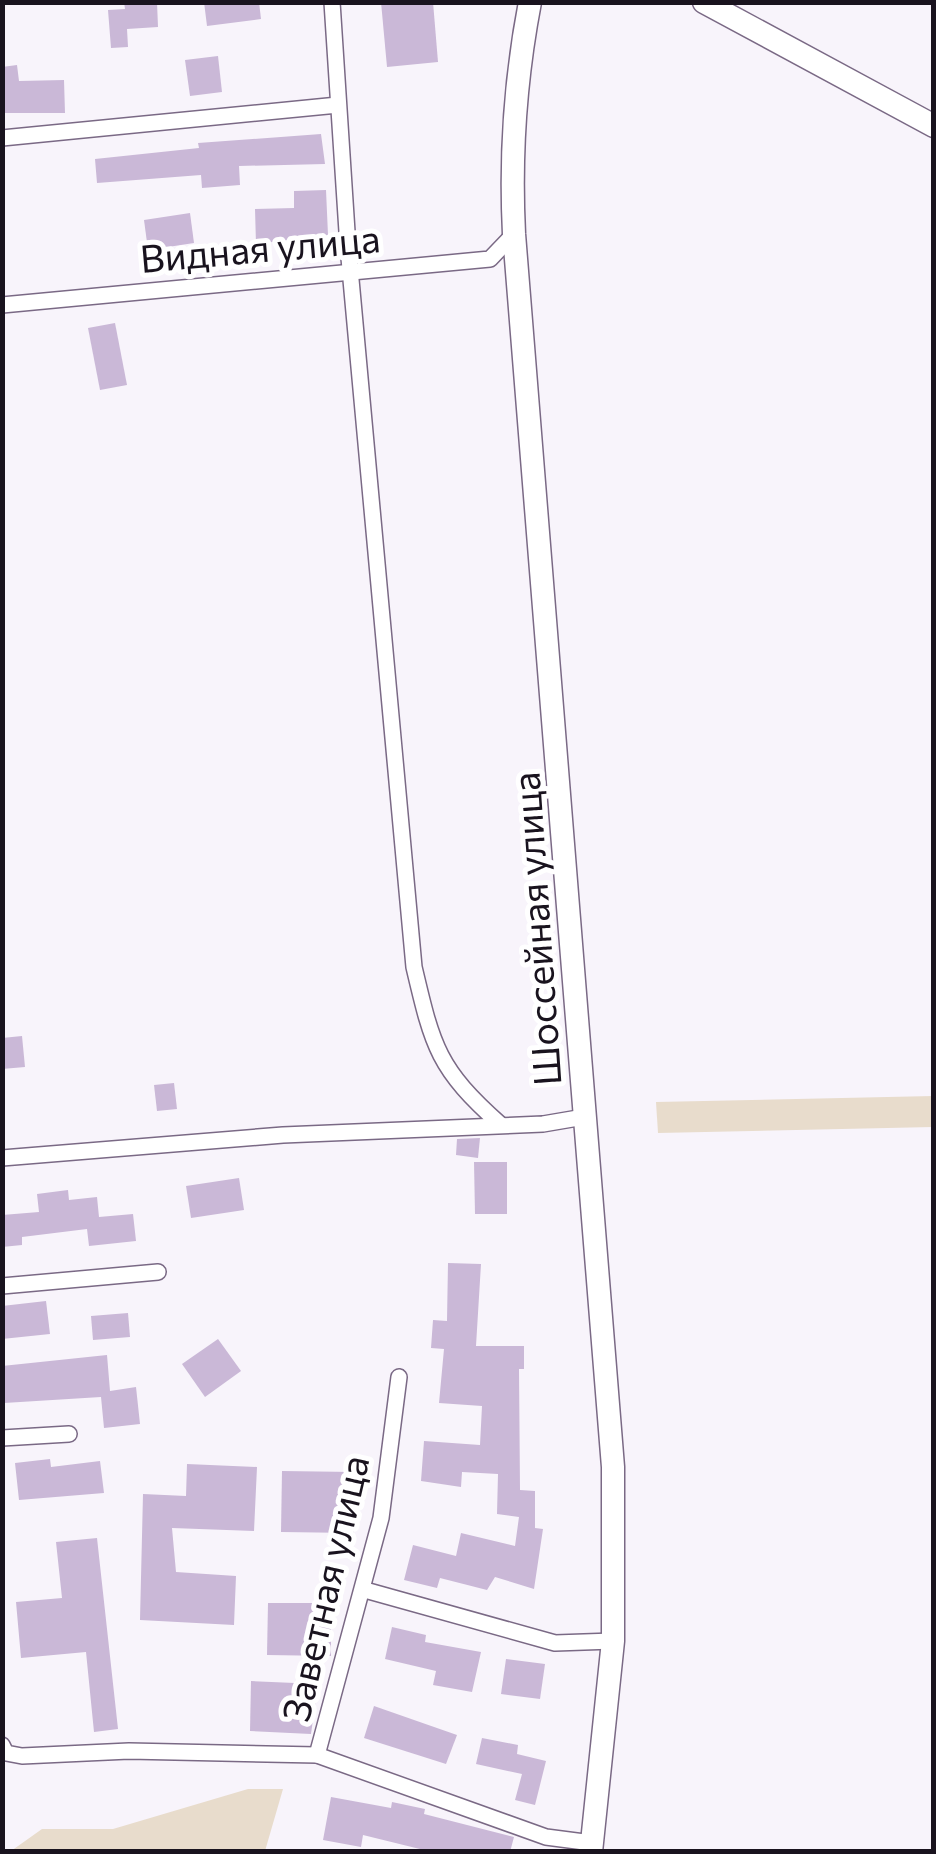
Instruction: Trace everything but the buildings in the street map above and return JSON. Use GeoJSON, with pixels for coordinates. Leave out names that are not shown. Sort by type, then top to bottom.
{"type":"FeatureCollection","features":[{"type":"Feature","properties":{"kind":"street"},"geometry":{"type":"LineString","coordinates":[[332,2],[350,270],[414,967],[432,1042],[444,1066],[461,1090],[501,1125]]}},
{"type":"Feature","properties":{"kind":"street"},"geometry":{"type":"LineString","coordinates":[[704,2],[934,126]]}},
{"type":"Feature","properties":{"kind":"street","name":"Шоссейная улица"},"geometry":{"type":"LineString","coordinates":[[534,7],[515,92],[510,166],[613,1467],[613,1641],[592,1847]]}},
{"type":"Feature","properties":{"kind":"street"},"geometry":{"type":"LineString","coordinates":[[2,138],[338,104]]}},
{"type":"Feature","properties":{"kind":"street","name":"Видная улица"},"geometry":{"type":"LineString","coordinates":[[2,305],[490,259],[514,234]]}},
{"type":"Feature","properties":{"kind":"street"},"geometry":{"type":"LineString","coordinates":[[2,1158],[283,1135],[501,1125],[584,1117]]}},
{"type":"Feature","properties":{"kind":"street"},"geometry":{"type":"LineString","coordinates":[[2,1286],[158,1272]]}},
{"type":"Feature","properties":{"kind":"street","name":"Заветная улица"},"geometry":{"type":"LineString","coordinates":[[317,1755],[365,1590],[381,1518],[399,1377]]}},
{"type":"Feature","properties":{"kind":"street"},"geometry":{"type":"LineString","coordinates":[[2,1438],[69,1434]]}},
{"type":"Feature","properties":{"kind":"street"},"geometry":{"type":"LineString","coordinates":[[365,1590],[554,1643],[613,1641]]}},
{"type":"Feature","properties":{"kind":"street"},"geometry":{"type":"LineString","coordinates":[[4,1749],[317,1755],[546,1836],[592,1847]]}},
{"type":"Feature","properties":{"kind":"shaded area"},"geometry":{"type":"Polygon","coordinates":[[[933,1096],[933,1127],[658,1133],[656,1102],[933,1096]]]}},
{"type":"Feature","properties":{"kind":"shaded area"},"geometry":{"type":"Polygon","coordinates":[[[248,1789],[283,1789],[265,1851],[11,1851],[42,1829],[113,1829],[248,1789]]]}}]}
